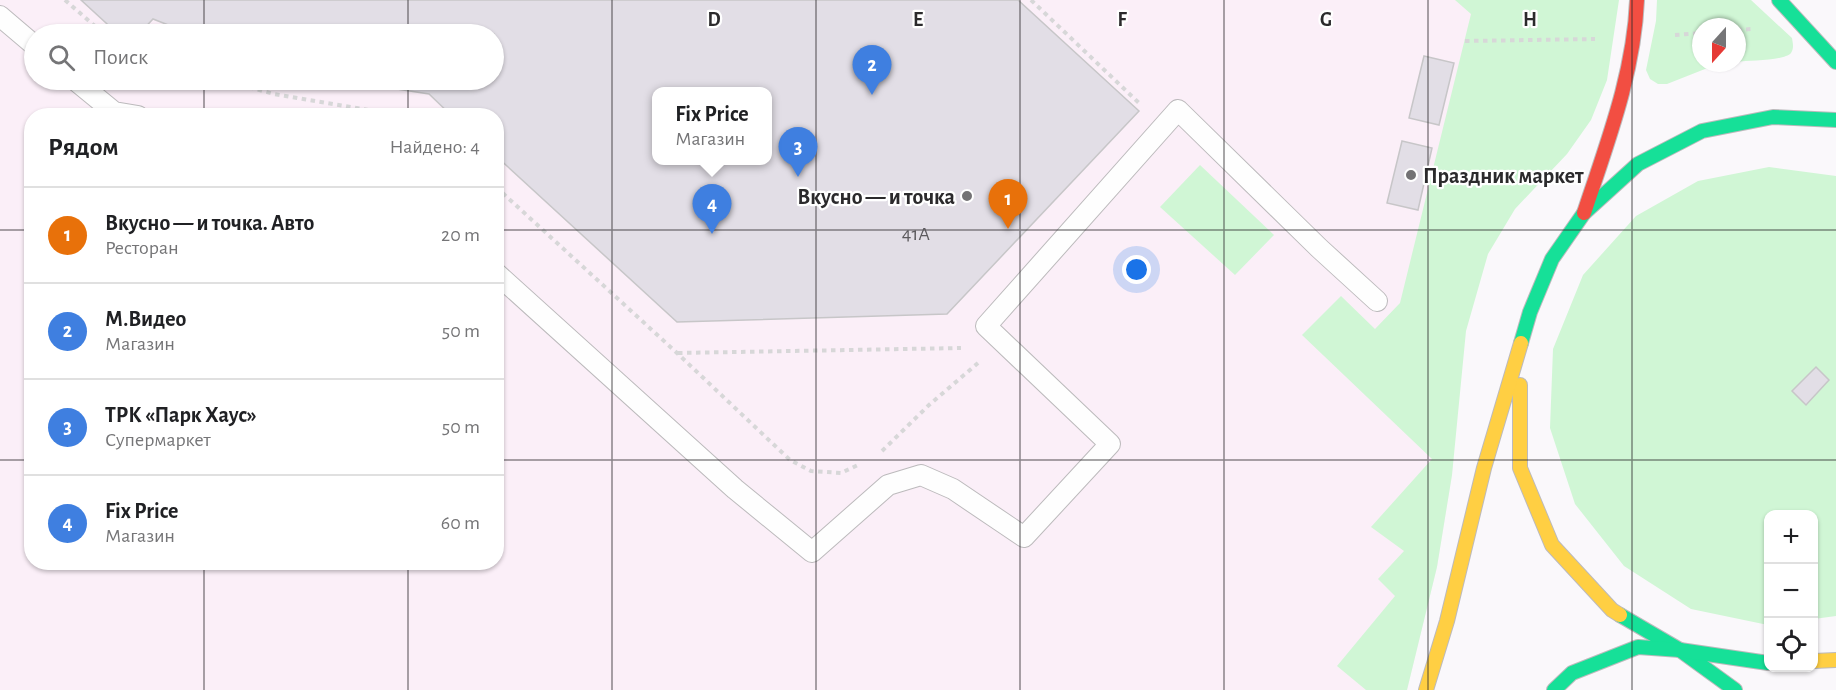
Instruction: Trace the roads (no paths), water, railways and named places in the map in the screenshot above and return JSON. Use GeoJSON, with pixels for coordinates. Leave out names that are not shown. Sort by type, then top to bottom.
{"type":"FeatureCollection","features":[{"type":"Feature","properties":{"kind":"main road"},"geometry":{"type":"LineString","coordinates":[[1584,213],[1624,89],[1638,19],[1637,0]]}},
{"type":"Feature","properties":{"kind":"main road"},"geometry":{"type":"LineString","coordinates":[[1779,0],[1836,62]]}},
{"type":"Feature","properties":{"kind":"main road"},"geometry":{"type":"LineString","coordinates":[[1426,690],[1447,621],[1484,468],[1530,312],[1552,259],[1584,213],[1638,164],[1702,131],[1773,117],[1836,120]]}},
{"type":"Feature","properties":{"kind":"main road"},"geometry":{"type":"LineString","coordinates":[[1530,312],[1519,391],[1520,468],[1552,545],[1612,610],[1680,650],[1736,690]]}},
{"type":"Feature","properties":{"kind":"main road"},"geometry":{"type":"LineString","coordinates":[[1554,690],[1572,673],[1638,647],[1680,650],[1764,662]]}},
{"type":"Feature","properties":{"kind":"main road"},"geometry":{"type":"LineString","coordinates":[[1818,661],[1836,660]]}},
{"type":"Feature","properties":{"kind":"lane"},"geometry":{"type":"LineString","coordinates":[[0,16],[24,36]]}},
{"type":"Feature","properties":{"kind":"lane"},"geometry":{"type":"LineString","coordinates":[[87,90],[109,108]]}},
{"type":"Feature","properties":{"kind":"lane"},"geometry":{"type":"LineString","coordinates":[[504,280],[735,489],[812,552],[888,485],[921,475],[952,489],[1024,537],[1110,444],[999,344],[986,326],[1179,110],[1318,249],[1377,301]]}},
{"type":"Feature","properties":{"kind":"place","name":"М.Видео"},"geometry":{"type":"Point","coordinates":[872,95]}},
{"type":"Feature","properties":{"kind":"place","name":"Праздник маркет"},"geometry":{"type":"Point","coordinates":[1411,175]}},
{"type":"Feature","properties":{"kind":"place","name":"ТРК «Парк Хаус»"},"geometry":{"type":"Point","coordinates":[798,177]}},
{"type":"Feature","properties":{"kind":"place","name":"Вкусно — и точка"},"geometry":{"type":"Point","coordinates":[967,196]}},
{"type":"Feature","properties":{"kind":"place","name":"Вкусно — и точка. Авто"},"geometry":{"type":"Point","coordinates":[1008,229]}},
{"type":"Feature","properties":{"kind":"place","name":"Fix Price"},"geometry":{"type":"Point","coordinates":[712,234]}}]}
